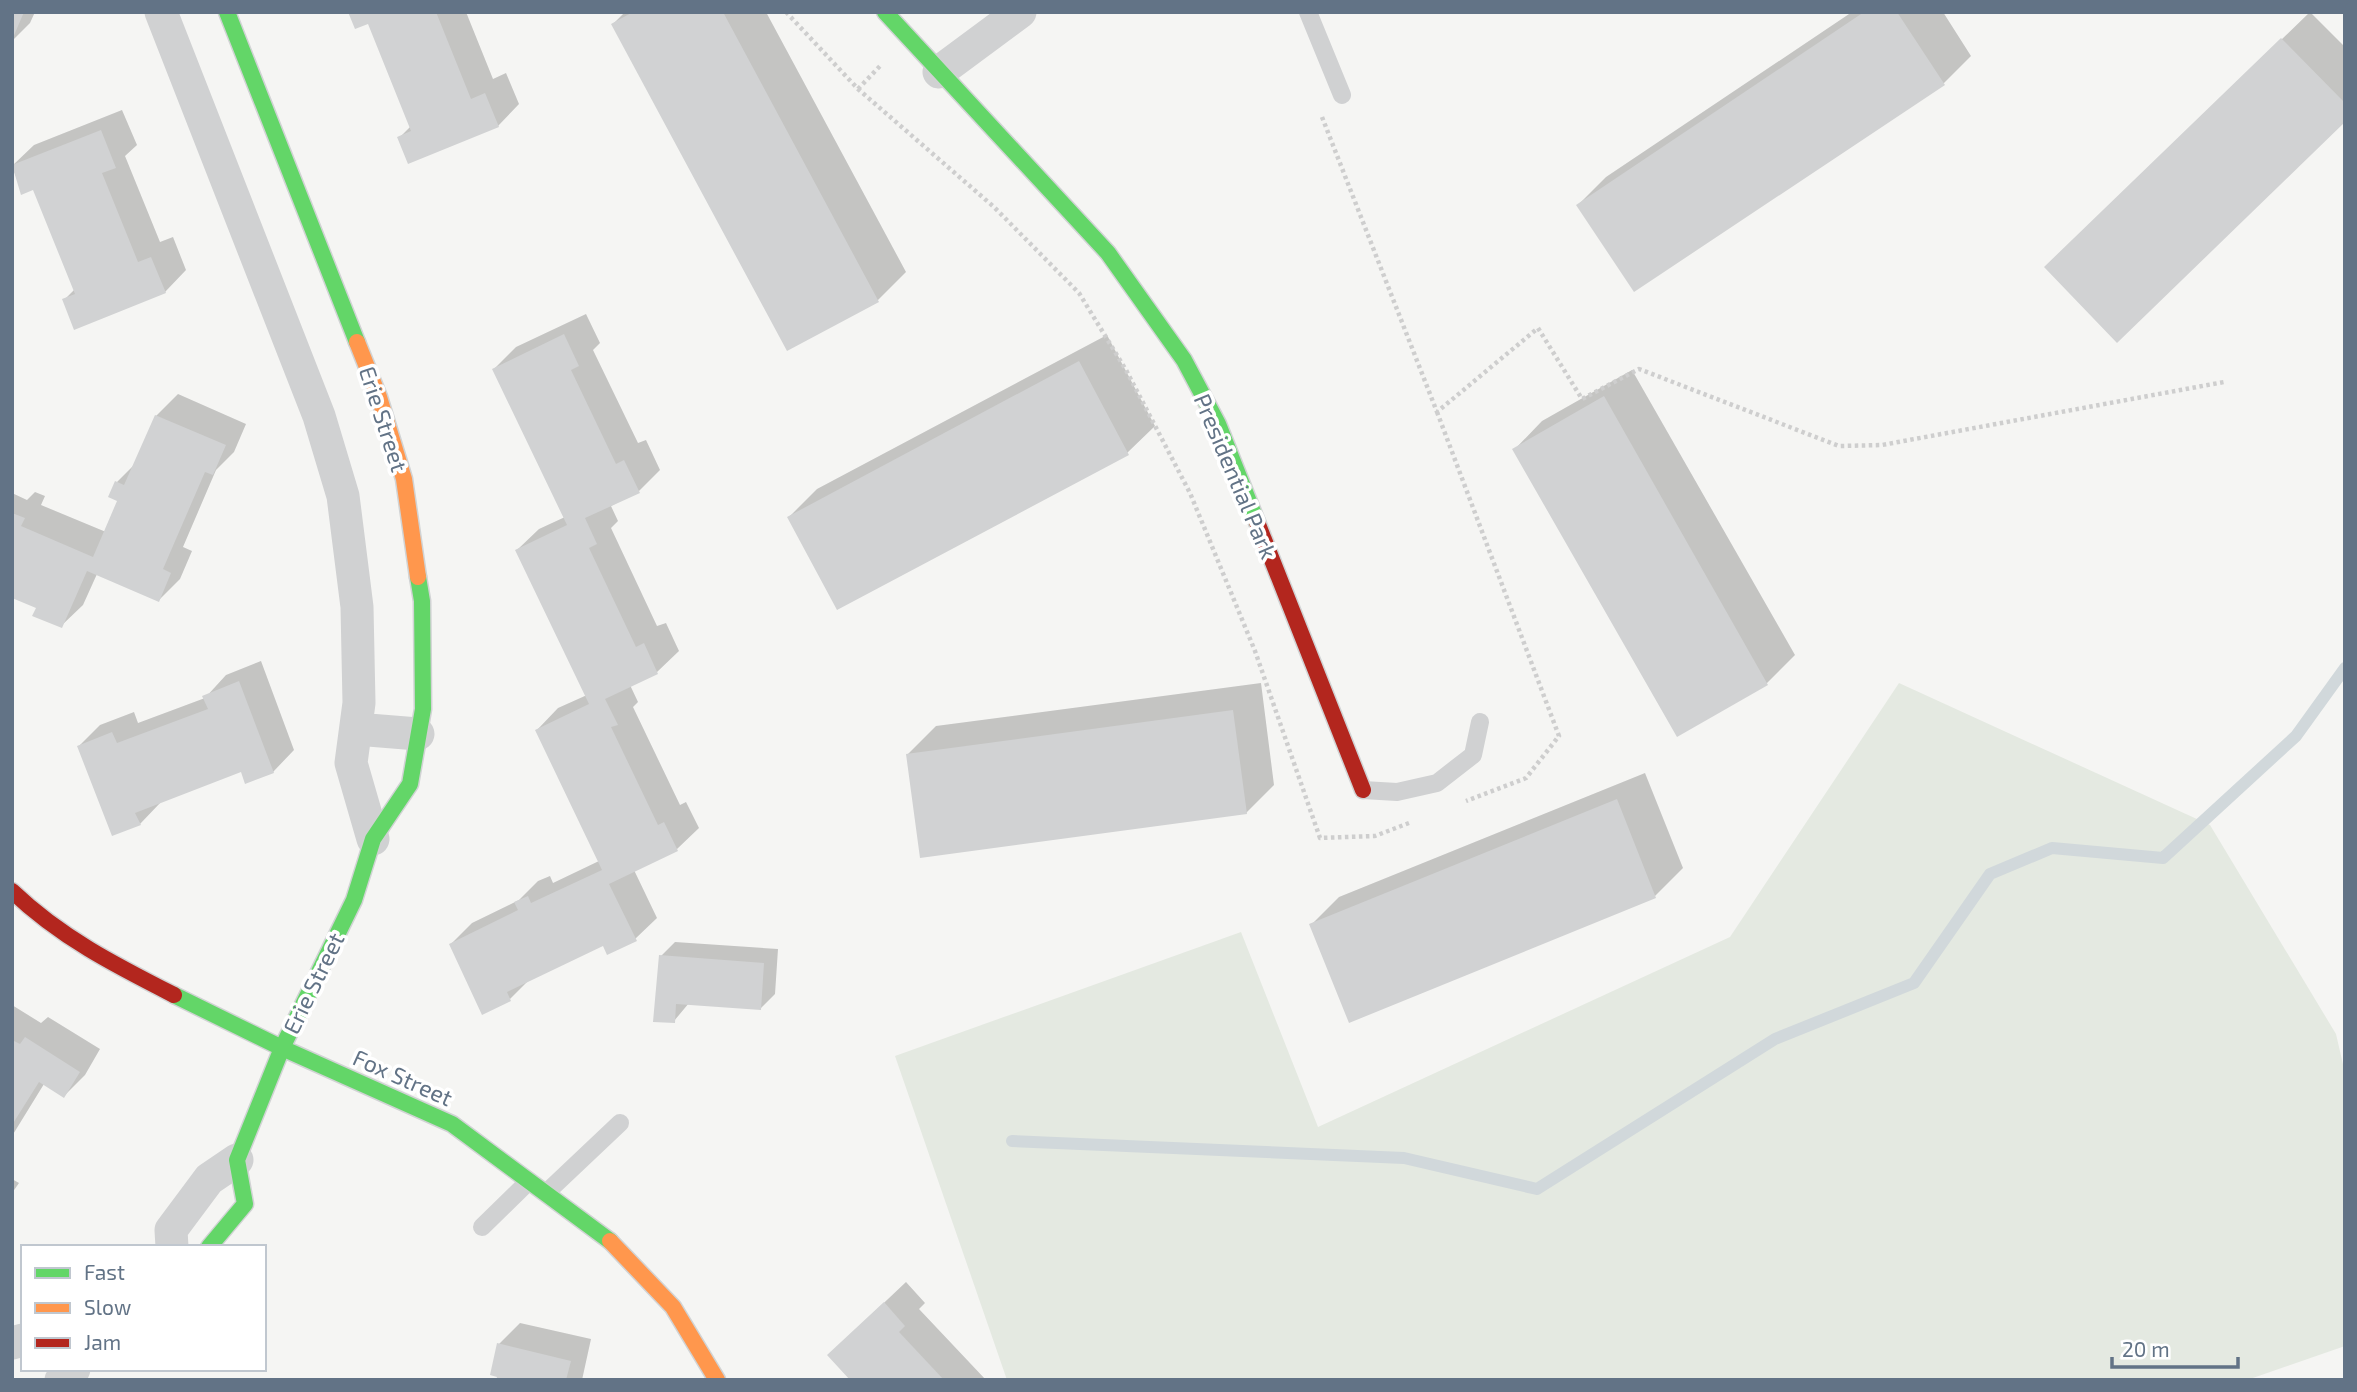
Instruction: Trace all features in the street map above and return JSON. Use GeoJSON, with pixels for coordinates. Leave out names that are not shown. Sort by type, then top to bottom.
{"type":"FeatureCollection","features":[{"type":"Feature","properties":{"kind":"street"},"geometry":{"type":"LineString","coordinates":[[161,12],[319,416],[344,496],[357,607],[359,702],[351,763],[373,839]]}},
{"type":"Feature","properties":{"kind":"street","name":"Erie Street"},"geometry":{"type":"LineString","coordinates":[[227,12],[379,397],[404,479],[422,601],[422,709],[410,784],[373,839],[354,900],[282,1048],[237,1160]]}},
{"type":"Feature","properties":{"kind":"street","name":"Presidential Park"},"geometry":{"type":"LineString","coordinates":[[885,12],[1108,253],[1184,360],[1218,424],[1363,790]]}},
{"type":"Feature","properties":{"kind":"street"},"geometry":{"type":"LineString","coordinates":[[939,72],[1020,12]]}},
{"type":"Feature","properties":{"kind":"street"},"geometry":{"type":"LineString","coordinates":[[356,729],[418,734]]}},
{"type":"Feature","properties":{"kind":"street","name":"Fox Street"},"geometry":{"type":"LineString","coordinates":[[12,891],[36,914],[98,957],[282,1048],[452,1124],[620,1249],[673,1307],[717,1380]]}},
{"type":"Feature","properties":{"kind":"street"},"geometry":{"type":"LineString","coordinates":[[172,1245],[171,1230],[209,1179],[237,1160],[245,1204],[211,1245]]}},
{"type":"Feature","properties":{"kind":"lane"},"geometry":{"type":"LineString","coordinates":[[1308,12],[1342,95]]}},
{"type":"Feature","properties":{"kind":"lane"},"geometry":{"type":"LineString","coordinates":[[1363,790],[1396,792],[1437,783],[1473,755],[1480,722]]}},
{"type":"Feature","properties":{"kind":"lane"},"geometry":{"type":"LineString","coordinates":[[546,1194],[620,1123]]}},
{"type":"Feature","properties":{"kind":"lane"},"geometry":{"type":"LineString","coordinates":[[482,1227],[530,1181]]}},
{"type":"Feature","properties":{"kind":"path"},"geometry":{"type":"LineString","coordinates":[[1321,115],[1437,412],[1538,328],[1582,399],[1639,369],[1839,446],[1882,445],[2224,382]]}},
{"type":"Feature","properties":{"kind":"shaded area"},"geometry":{"type":"Polygon","coordinates":[[[1899,683],[2210,825],[2336,1034],[2345,1073],[2345,1346],[2247,1380],[1007,1380],[895,1056],[1241,932],[1318,1127],[1730,937],[1899,683]]]}},
{"type":"Feature","properties":{"kind":"building"},"geometry":{"type":"Polygon","coordinates":[[[12,12],[24,12],[12,40],[12,12]]]}},
{"type":"Feature","properties":{"kind":"building"},"geometry":{"type":"Polygon","coordinates":[[[348,12],[436,12],[471,99],[485,93],[499,127],[408,164],[397,137],[411,131],[368,24],[355,29],[348,12]]]}},
{"type":"Feature","properties":{"kind":"building"},"geometry":{"type":"Polygon","coordinates":[[[633,12],[723,12],[879,302],[787,351],[611,24],[633,12]]]}},
{"type":"Feature","properties":{"kind":"building"},"geometry":{"type":"Polygon","coordinates":[[[1864,12],[1897,12],[1945,85],[1634,292],[1576,205],[1864,12]]]}},
{"type":"Feature","properties":{"kind":"building"},"geometry":{"type":"Polygon","coordinates":[[[2281,38],[2345,103],[2345,122],[2117,343],[2044,267],[2281,38]]]}},
{"type":"Feature","properties":{"kind":"building"},"geometry":{"type":"Polygon","coordinates":[[[101,130],[116,168],[102,173],[138,262],[151,257],[166,293],[74,330],[62,299],[75,294],[33,190],[21,195],[12,165],[101,130]]]}},
{"type":"Feature","properties":{"kind":"building"},"geometry":{"type":"Polygon","coordinates":[[[564,334],[579,366],[571,370],[616,464],[624,460],[640,493],[585,518],[597,544],[589,548],[636,647],[644,643],[658,674],[605,699],[618,725],[611,727],[658,825],[664,822],[678,851],[609,884],[637,941],[607,955],[603,946],[507,992],[511,1001],[482,1015],[449,944],[518,910],[514,902],[528,896],[531,903],[602,870],[535,730],[589,704],[515,550],[567,525],[492,369],[564,334]]]}},
{"type":"Feature","properties":{"kind":"building"},"geometry":{"type":"Polygon","coordinates":[[[1079,361],[1129,455],[837,610],[787,517],[1079,361]]]}},
{"type":"Feature","properties":{"kind":"building"},"geometry":{"type":"Polygon","coordinates":[[[1604,396],[1768,685],[1677,737],[1512,449],[1604,396]]]}},
{"type":"Feature","properties":{"kind":"building"},"geometry":{"type":"Polygon","coordinates":[[[155,415],[226,445],[213,475],[205,472],[163,569],[171,573],[159,602],[87,571],[62,628],[32,616],[36,608],[12,598],[12,513],[25,518],[21,526],[93,557],[117,501],[108,497],[115,481],[124,485],[155,415]]]}},
{"type":"Feature","properties":{"kind":"building"},"geometry":{"type":"Polygon","coordinates":[[[239,681],[274,773],[245,784],[241,772],[135,813],[141,825],[112,836],[77,746],[112,732],[117,743],[208,709],[202,696],[239,681]]]}},
{"type":"Feature","properties":{"kind":"building"},"geometry":{"type":"Polygon","coordinates":[[[1233,710],[1247,814],[920,858],[906,754],[1233,710]]]}},
{"type":"Feature","properties":{"kind":"building"},"geometry":{"type":"Polygon","coordinates":[[[1617,799],[1656,898],[1349,1023],[1309,924],[1617,799]]]}},
{"type":"Feature","properties":{"kind":"building"},"geometry":{"type":"Polygon","coordinates":[[[659,955],[764,963],[761,1010],[676,1004],[675,1023],[653,1022],[659,955]]]}},
{"type":"Feature","properties":{"kind":"building"},"geometry":{"type":"Polygon","coordinates":[[[25,1037],[80,1072],[64,1098],[39,1082],[12,1125],[12,1040],[20,1044],[25,1037]]]}},
{"type":"Feature","properties":{"kind":"building"},"geometry":{"type":"Polygon","coordinates":[[[884,1302],[905,1326],[899,1332],[944,1380],[850,1380],[827,1355],[884,1302]]]}},
{"type":"Feature","properties":{"kind":"building"},"geometry":{"type":"Polygon","coordinates":[[[497,1343],[571,1361],[566,1380],[496,1380],[497,1377],[490,1375],[497,1343]]]}},
{"type":"Feature","properties":{"kind":"waterway"},"geometry":{"type":"LineString","coordinates":[[1012,1141],[1404,1158],[1537,1189],[1775,1039],[1914,983],[1990,874],[2052,848],[2163,858],[2296,736],[2345,668]]}},
{"type":"Feature","properties":{"kind":"traffic: fast"},"geometry":{"type":"LineString","coordinates":[[227,12],[357,342]]}},
{"type":"Feature","properties":{"kind":"traffic: fast"},"geometry":{"type":"LineString","coordinates":[[885,12],[1108,253],[1184,360],[1218,424],[1257,522]]}},
{"type":"Feature","properties":{"kind":"traffic: fast"},"geometry":{"type":"LineString","coordinates":[[211,1245],[245,1204],[237,1160],[282,1048],[354,900],[373,839],[410,784],[423,709],[422,601],[418,577]]}},
{"type":"Feature","properties":{"kind":"traffic: fast"},"geometry":{"type":"LineString","coordinates":[[174,995],[282,1048],[452,1124],[610,1241]]}},
{"type":"Feature","properties":{"kind":"traffic: slow"},"geometry":{"type":"LineString","coordinates":[[357,342],[379,397],[404,479],[418,577]]}},
{"type":"Feature","properties":{"kind":"traffic: slow"},"geometry":{"type":"LineString","coordinates":[[610,1241],[673,1307],[717,1380]]}},
{"type":"Feature","properties":{"kind":"traffic: jam"},"geometry":{"type":"LineString","coordinates":[[1257,522],[1363,790]]}},
{"type":"Feature","properties":{"kind":"traffic: jam"},"geometry":{"type":"LineString","coordinates":[[12,891],[69,936],[109,961],[174,995]]}}]}
